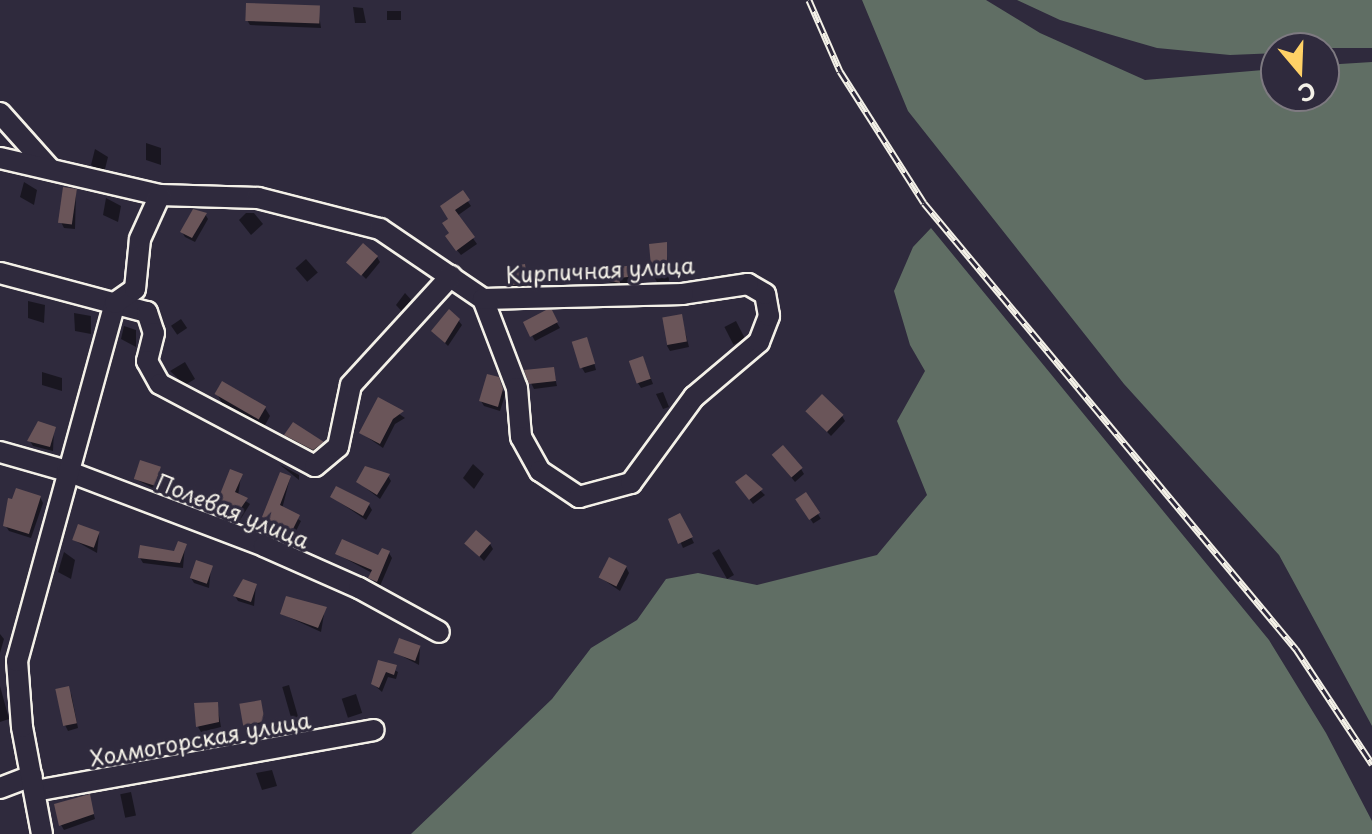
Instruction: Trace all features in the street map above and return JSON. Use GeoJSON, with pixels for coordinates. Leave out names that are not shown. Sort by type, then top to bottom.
{"type":"FeatureCollection","features":[{"type":"Feature","properties":{"kind":"street"},"geometry":{"type":"LineString","coordinates":[[0,113],[50,169]]}},
{"type":"Feature","properties":{"kind":"street","name":"Кирпичная улица"},"geometry":{"type":"LineString","coordinates":[[0,158],[160,195],[258,198],[380,229],[483,299],[517,388],[521,437],[540,471],[579,497],[631,483],[694,397],[759,342],[769,316],[765,294],[748,284],[683,294],[483,299]]}},
{"type":"Feature","properties":{"kind":"street"},"geometry":{"type":"LineString","coordinates":[[42,834],[17,661],[115,303],[135,289],[140,239],[160,195]]}},
{"type":"Feature","properties":{"kind":"street"},"geometry":{"type":"LineString","coordinates":[[0,273],[147,312],[153,320],[147,361],[160,384],[315,466],[338,447],[351,385],[451,276]]}},
{"type":"Feature","properties":{"kind":"street","name":"Полевая улица"},"geometry":{"type":"LineString","coordinates":[[0,452],[67,471],[264,546],[359,588],[439,632]]}},
{"type":"Feature","properties":{"kind":"street","name":"Холмогорская улица"},"geometry":{"type":"LineString","coordinates":[[0,788],[374,730]]}},
{"type":"Feature","properties":{"kind":"green space"},"geometry":{"type":"Polygon","coordinates":[[[862,0],[986,0],[1040,33],[1145,80],[1260,70],[1260,112],[1340,112],[1340,64],[1372,62],[1372,726],[1279,555],[1124,384],[908,111],[862,0]]]}},
{"type":"Feature","properties":{"kind":"green space"},"geometry":{"type":"Polygon","coordinates":[[[1017,0],[1372,0],[1372,48],[1340,48],[1340,32],[1260,32],[1260,54],[1230,55],[1157,48],[1060,20],[1017,0]]]}},
{"type":"Feature","properties":{"kind":"green space"},"geometry":{"type":"Polygon","coordinates":[[[931,228],[1269,640],[1326,733],[1372,821],[1372,834],[411,834],[552,699],[591,648],[637,620],[666,579],[698,573],[757,585],[877,555],[927,495],[897,421],[925,371],[910,345],[894,291],[913,247],[931,228]]]}},
{"type":"Feature","properties":{"kind":"building"},"geometry":{"type":"Polygon","coordinates":[[[246,3],[320,6],[319,24],[245,21],[246,3]]]}},
{"type":"Feature","properties":{"kind":"building"},"geometry":{"type":"Polygon","coordinates":[[[63,187],[77,189],[72,225],[58,223],[63,187]]]}},
{"type":"Feature","properties":{"kind":"building"},"geometry":{"type":"Polygon","coordinates":[[[463,190],[470,200],[455,210],[475,237],[456,251],[445,236],[449,233],[442,223],[448,219],[440,206],[463,190]]]}},
{"type":"Feature","properties":{"kind":"building"},"geometry":{"type":"Polygon","coordinates":[[[193,209],[207,213],[192,238],[180,232],[193,209]]]}},
{"type":"Feature","properties":{"kind":"building"},"geometry":{"type":"Polygon","coordinates":[[[667,242],[667,276],[652,277],[649,244],[667,242]]]}},
{"type":"Feature","properties":{"kind":"building"},"geometry":{"type":"Polygon","coordinates":[[[363,243],[378,256],[361,276],[346,263],[363,243]]]}},
{"type":"Feature","properties":{"kind":"building"},"geometry":{"type":"Polygon","coordinates":[[[525,264],[528,284],[511,285],[507,267],[525,264]]]}},
{"type":"Feature","properties":{"kind":"building"},"geometry":{"type":"Polygon","coordinates":[[[627,266],[628,277],[619,278],[620,283],[600,279],[599,268],[627,266]]]}},
{"type":"Feature","properties":{"kind":"building"},"geometry":{"type":"Polygon","coordinates":[[[449,309],[460,319],[445,343],[431,331],[449,309]]]}},
{"type":"Feature","properties":{"kind":"building"},"geometry":{"type":"Polygon","coordinates":[[[552,310],[558,322],[530,337],[523,322],[552,310]]]}},
{"type":"Feature","properties":{"kind":"building"},"geometry":{"type":"Polygon","coordinates":[[[682,314],[687,342],[667,345],[662,317],[682,314]]]}},
{"type":"Feature","properties":{"kind":"building"},"geometry":{"type":"Polygon","coordinates":[[[587,337],[595,364],[580,368],[572,342],[587,337]]]}},
{"type":"Feature","properties":{"kind":"building"},"geometry":{"type":"Polygon","coordinates":[[[643,356],[651,379],[637,384],[629,361],[643,356]]]}},
{"type":"Feature","properties":{"kind":"building"},"geometry":{"type":"Polygon","coordinates":[[[554,367],[556,381],[529,384],[524,370],[554,367]]]}},
{"type":"Feature","properties":{"kind":"building"},"geometry":{"type":"Polygon","coordinates":[[[487,374],[499,377],[503,389],[498,407],[479,401],[487,374]]]}},
{"type":"Feature","properties":{"kind":"building"},"geometry":{"type":"Polygon","coordinates":[[[222,381],[266,406],[259,419],[214,394],[222,381]]]}},
{"type":"Feature","properties":{"kind":"building"},"geometry":{"type":"Polygon","coordinates":[[[822,394],[844,415],[827,432],[805,411],[822,394]]]}},
{"type":"Feature","properties":{"kind":"building"},"geometry":{"type":"Polygon","coordinates":[[[378,397],[404,411],[393,419],[380,444],[359,433],[378,397]]]}},
{"type":"Feature","properties":{"kind":"building"},"geometry":{"type":"Polygon","coordinates":[[[38,421],[56,427],[50,447],[27,441],[38,421]]]}},
{"type":"Feature","properties":{"kind":"building"},"geometry":{"type":"Polygon","coordinates":[[[293,422],[324,442],[313,450],[284,435],[293,422]]]}},
{"type":"Feature","properties":{"kind":"building"},"geometry":{"type":"Polygon","coordinates":[[[783,445],[803,468],[791,477],[772,455],[783,445]]]}},
{"type":"Feature","properties":{"kind":"building"},"geometry":{"type":"Polygon","coordinates":[[[140,460],[161,467],[155,486],[134,479],[140,460]]]}},
{"type":"Feature","properties":{"kind":"building"},"geometry":{"type":"Polygon","coordinates":[[[365,466],[390,474],[377,495],[356,482],[365,466]]]}},
{"type":"Feature","properties":{"kind":"building"},"geometry":{"type":"Polygon","coordinates":[[[230,469],[243,474],[235,492],[248,498],[236,515],[215,507],[230,469]]]}},
{"type":"Feature","properties":{"kind":"building"},"geometry":{"type":"Polygon","coordinates":[[[280,472],[291,476],[280,505],[300,515],[292,531],[262,517],[280,472]]]}},
{"type":"Feature","properties":{"kind":"building"},"geometry":{"type":"Polygon","coordinates":[[[746,474],[763,489],[749,500],[735,482],[746,474]]]}},
{"type":"Feature","properties":{"kind":"building"},"geometry":{"type":"Polygon","coordinates":[[[336,486],[370,503],[363,516],[330,497],[336,486]]]}},
{"type":"Feature","properties":{"kind":"building"},"geometry":{"type":"Polygon","coordinates":[[[16,488],[41,496],[29,534],[3,526],[8,498],[12,499],[16,488]]]}},
{"type":"Feature","properties":{"kind":"building"},"geometry":{"type":"Polygon","coordinates":[[[806,492],[820,513],[809,520],[795,499],[806,492]]]}},
{"type":"Feature","properties":{"kind":"building"},"geometry":{"type":"Polygon","coordinates":[[[680,513],[693,537],[678,544],[668,519],[680,513]]]}},
{"type":"Feature","properties":{"kind":"building"},"geometry":{"type":"Polygon","coordinates":[[[78,524],[100,532],[94,548],[72,540],[78,524]]]}},
{"type":"Feature","properties":{"kind":"building"},"geometry":{"type":"Polygon","coordinates":[[[476,530],[491,543],[479,557],[464,544],[476,530]]]}},
{"type":"Feature","properties":{"kind":"building"},"geometry":{"type":"Polygon","coordinates":[[[342,539],[378,555],[382,548],[390,551],[377,582],[368,578],[372,570],[335,554],[342,539]]]}},
{"type":"Feature","properties":{"kind":"building"},"geometry":{"type":"Polygon","coordinates":[[[178,541],[187,544],[180,563],[138,558],[140,545],[174,551],[178,541]]]}},
{"type":"Feature","properties":{"kind":"building"},"geometry":{"type":"Polygon","coordinates":[[[609,557],[627,566],[616,587],[599,577],[609,557]]]}},
{"type":"Feature","properties":{"kind":"building"},"geometry":{"type":"Polygon","coordinates":[[[196,560],[213,566],[207,584],[190,578],[196,560]]]}},
{"type":"Feature","properties":{"kind":"building"},"geometry":{"type":"Polygon","coordinates":[[[243,579],[257,584],[251,602],[233,596],[243,579]]]}},
{"type":"Feature","properties":{"kind":"building"},"geometry":{"type":"Polygon","coordinates":[[[286,596],[327,607],[318,628],[280,614],[286,596]]]}},
{"type":"Feature","properties":{"kind":"building"},"geometry":{"type":"Polygon","coordinates":[[[399,638],[421,646],[415,661],[394,653],[399,638]]]}},
{"type":"Feature","properties":{"kind":"building"},"geometry":{"type":"Polygon","coordinates":[[[378,660],[397,665],[394,675],[386,672],[379,688],[371,684],[378,660]]]}},
{"type":"Feature","properties":{"kind":"building"},"geometry":{"type":"Polygon","coordinates":[[[69,686],[77,723],[63,726],[55,689],[69,686]]]}},
{"type":"Feature","properties":{"kind":"building"},"geometry":{"type":"Polygon","coordinates":[[[261,700],[265,722],[243,725],[239,704],[261,700]]]}},
{"type":"Feature","properties":{"kind":"building"},"geometry":{"type":"Polygon","coordinates":[[[218,702],[219,722],[196,727],[194,703],[218,702]]]}},
{"type":"Feature","properties":{"kind":"building"},"geometry":{"type":"Polygon","coordinates":[[[90,794],[94,814],[59,826],[54,804],[90,794]]]}},
{"type":"Feature","properties":{"kind":"railway"},"geometry":{"type":"LineString","coordinates":[[809,0],[840,71],[924,203],[1296,649],[1372,764]]}}]}
